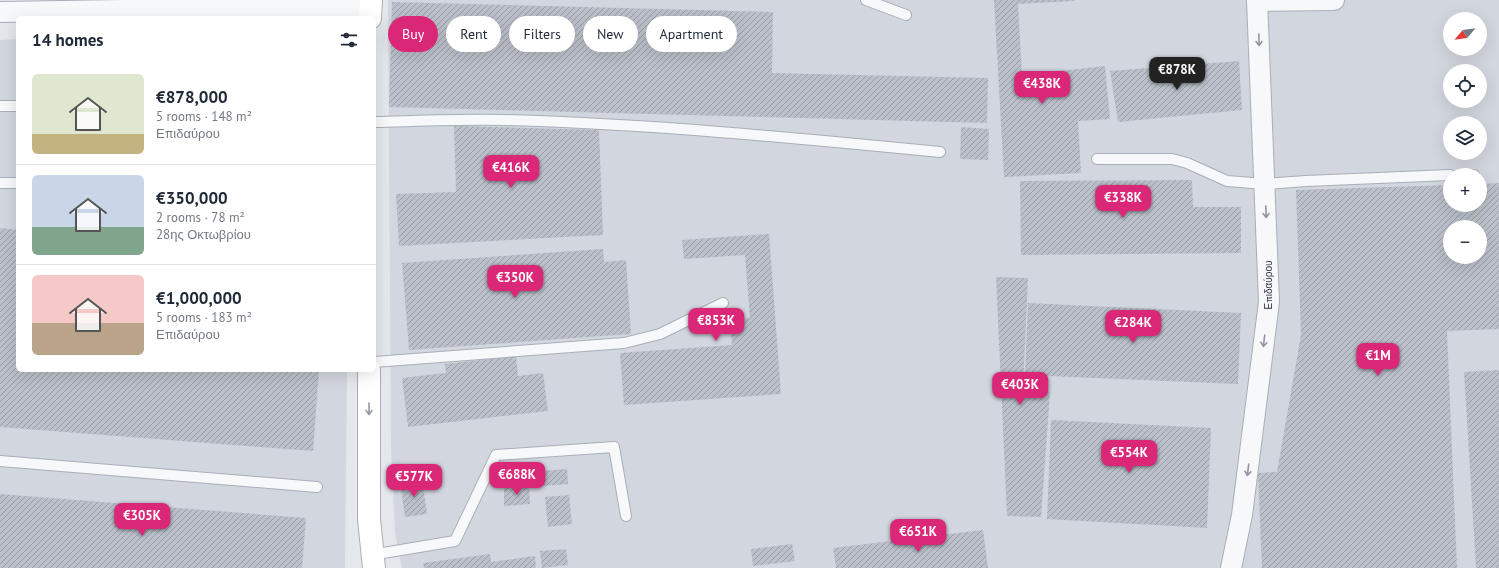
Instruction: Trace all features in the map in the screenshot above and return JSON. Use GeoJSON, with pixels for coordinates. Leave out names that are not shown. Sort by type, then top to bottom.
{"type":"FeatureCollection","features":[{"type":"Feature","properties":{"kind":"street"},"geometry":{"type":"LineString","coordinates":[[1257,0],[1334,0]]}},
{"type":"Feature","properties":{"kind":"street","name":"Επιδαύρου"},"geometry":{"type":"LineString","coordinates":[[1231,568],[1242,515],[1269,310],[1257,0]]}},
{"type":"Feature","properties":{"kind":"street"},"geometry":{"type":"LineString","coordinates":[[0,12],[370,8]]}},
{"type":"Feature","properties":{"kind":"street"},"geometry":{"type":"LineString","coordinates":[[369,372],[369,512],[372,561]]}},
{"type":"Feature","properties":{"kind":"lane"},"geometry":{"type":"LineString","coordinates":[[866,0],[906,15]]}},
{"type":"Feature","properties":{"kind":"lane"},"geometry":{"type":"LineString","coordinates":[[0,106],[16,106]]}},
{"type":"Feature","properties":{"kind":"lane"},"geometry":{"type":"LineString","coordinates":[[376,122],[504,120],[684,129],[940,152]]}},
{"type":"Feature","properties":{"kind":"lane"},"geometry":{"type":"LineString","coordinates":[[1097,159],[1172,158],[1227,181],[1265,184],[1443,175]]}},
{"type":"Feature","properties":{"kind":"lane"},"geometry":{"type":"LineString","coordinates":[[0,183],[16,183]]}},
{"type":"Feature","properties":{"kind":"lane"},"geometry":{"type":"LineString","coordinates":[[376,362],[624,343],[660,334],[724,302]]}},
{"type":"Feature","properties":{"kind":"lane"},"geometry":{"type":"LineString","coordinates":[[372,561],[455,540],[496,455],[614,447],[626,516]]}},
{"type":"Feature","properties":{"kind":"lane"},"geometry":{"type":"LineString","coordinates":[[0,461],[318,487]]}},
{"type":"Feature","properties":{"kind":"shaded area"},"geometry":{"type":"Polygon","coordinates":[[[388,0],[1499,0],[1499,568],[402,568],[395,533],[391,449],[388,52],[438,52],[438,16],[388,16],[388,0]]]}},
{"type":"Feature","properties":{"kind":"shaded area"},"geometry":{"type":"Polygon","coordinates":[[[16,39],[16,372],[347,372],[345,568],[0,568],[0,40],[16,39]]]}},
{"type":"Feature","properties":{"kind":"building"},"geometry":{"type":"Polygon","coordinates":[[[994,0],[1074,0],[1018,4],[1022,75],[1105,66],[1110,119],[1078,121],[1081,173],[1004,177],[994,0]]]}},
{"type":"Feature","properties":{"kind":"building"},"geometry":{"type":"Polygon","coordinates":[[[392,2],[773,12],[772,73],[988,78],[987,123],[389,107],[391,52],[438,52],[438,16],[392,16],[392,2]]]}},
{"type":"Feature","properties":{"kind":"building"},"geometry":{"type":"Polygon","coordinates":[[[1239,61],[1242,110],[1118,122],[1110,71],[1239,61]]]}},
{"type":"Feature","properties":{"kind":"building"},"geometry":{"type":"Polygon","coordinates":[[[454,126],[599,130],[603,235],[399,246],[396,194],[456,192],[454,126]]]}},
{"type":"Feature","properties":{"kind":"building"},"geometry":{"type":"Polygon","coordinates":[[[961,127],[989,129],[988,160],[960,159],[961,127]]]}},
{"type":"Feature","properties":{"kind":"building"},"geometry":{"type":"Polygon","coordinates":[[[1192,180],[1193,207],[1241,207],[1241,253],[1021,255],[1020,181],[1192,180]]]}},
{"type":"Feature","properties":{"kind":"building"},"geometry":{"type":"Polygon","coordinates":[[[1499,183],[1499,329],[1447,331],[1457,568],[1262,568],[1258,473],[1277,472],[1301,335],[1296,190],[1443,185],[1443,212],[1487,212],[1487,184],[1499,183]]]}},
{"type":"Feature","properties":{"kind":"building"},"geometry":{"type":"Polygon","coordinates":[[[0,228],[16,230],[16,372],[319,372],[313,451],[0,427],[0,228]]]}},
{"type":"Feature","properties":{"kind":"building"},"geometry":{"type":"Polygon","coordinates":[[[769,234],[781,394],[624,405],[620,353],[732,345],[730,319],[750,318],[745,255],[684,259],[682,240],[769,234]]]}},
{"type":"Feature","properties":{"kind":"building"},"geometry":{"type":"Polygon","coordinates":[[[603,249],[604,262],[626,260],[631,334],[409,350],[402,263],[603,249]]]}},
{"type":"Feature","properties":{"kind":"building"},"geometry":{"type":"Polygon","coordinates":[[[996,277],[1028,278],[1023,387],[1050,392],[1041,517],[1007,516],[996,277]]]}},
{"type":"Feature","properties":{"kind":"building"},"geometry":{"type":"Polygon","coordinates":[[[1028,303],[1241,313],[1238,384],[1025,375],[1028,303]]]}},
{"type":"Feature","properties":{"kind":"building"},"geometry":{"type":"Polygon","coordinates":[[[516,356],[518,376],[543,373],[548,411],[408,427],[402,378],[446,373],[445,364],[516,356]]]}},
{"type":"Feature","properties":{"kind":"building"},"geometry":{"type":"Polygon","coordinates":[[[1499,370],[1499,568],[1476,568],[1464,372],[1499,370]]]}},
{"type":"Feature","properties":{"kind":"building"},"geometry":{"type":"Polygon","coordinates":[[[1051,420],[1211,428],[1207,528],[1047,519],[1051,420]]]}},
{"type":"Feature","properties":{"kind":"building"},"geometry":{"type":"Polygon","coordinates":[[[567,469],[568,484],[542,486],[541,471],[567,469]]]}},
{"type":"Feature","properties":{"kind":"building"},"geometry":{"type":"Polygon","coordinates":[[[422,478],[427,514],[405,517],[400,481],[422,478]]]}},
{"type":"Feature","properties":{"kind":"building"},"geometry":{"type":"Polygon","coordinates":[[[529,486],[530,504],[504,506],[504,488],[529,486]]]}},
{"type":"Feature","properties":{"kind":"building"},"geometry":{"type":"Polygon","coordinates":[[[0,494],[306,518],[302,568],[0,568],[0,494]]]}},
{"type":"Feature","properties":{"kind":"building"},"geometry":{"type":"Polygon","coordinates":[[[569,495],[572,524],[548,527],[545,497],[569,495]]]}},
{"type":"Feature","properties":{"kind":"building"},"geometry":{"type":"Polygon","coordinates":[[[983,530],[988,568],[836,568],[833,548],[983,530]]]}},
{"type":"Feature","properties":{"kind":"building"},"geometry":{"type":"Polygon","coordinates":[[[792,544],[795,561],[753,566],[751,549],[792,544]]]}},
{"type":"Feature","properties":{"kind":"building"},"geometry":{"type":"Polygon","coordinates":[[[566,549],[568,565],[542,568],[540,551],[566,549]]]}},
{"type":"Feature","properties":{"kind":"building"},"geometry":{"type":"Polygon","coordinates":[[[490,554],[491,562],[535,556],[536,568],[424,568],[423,563],[490,554]]]}}]}
